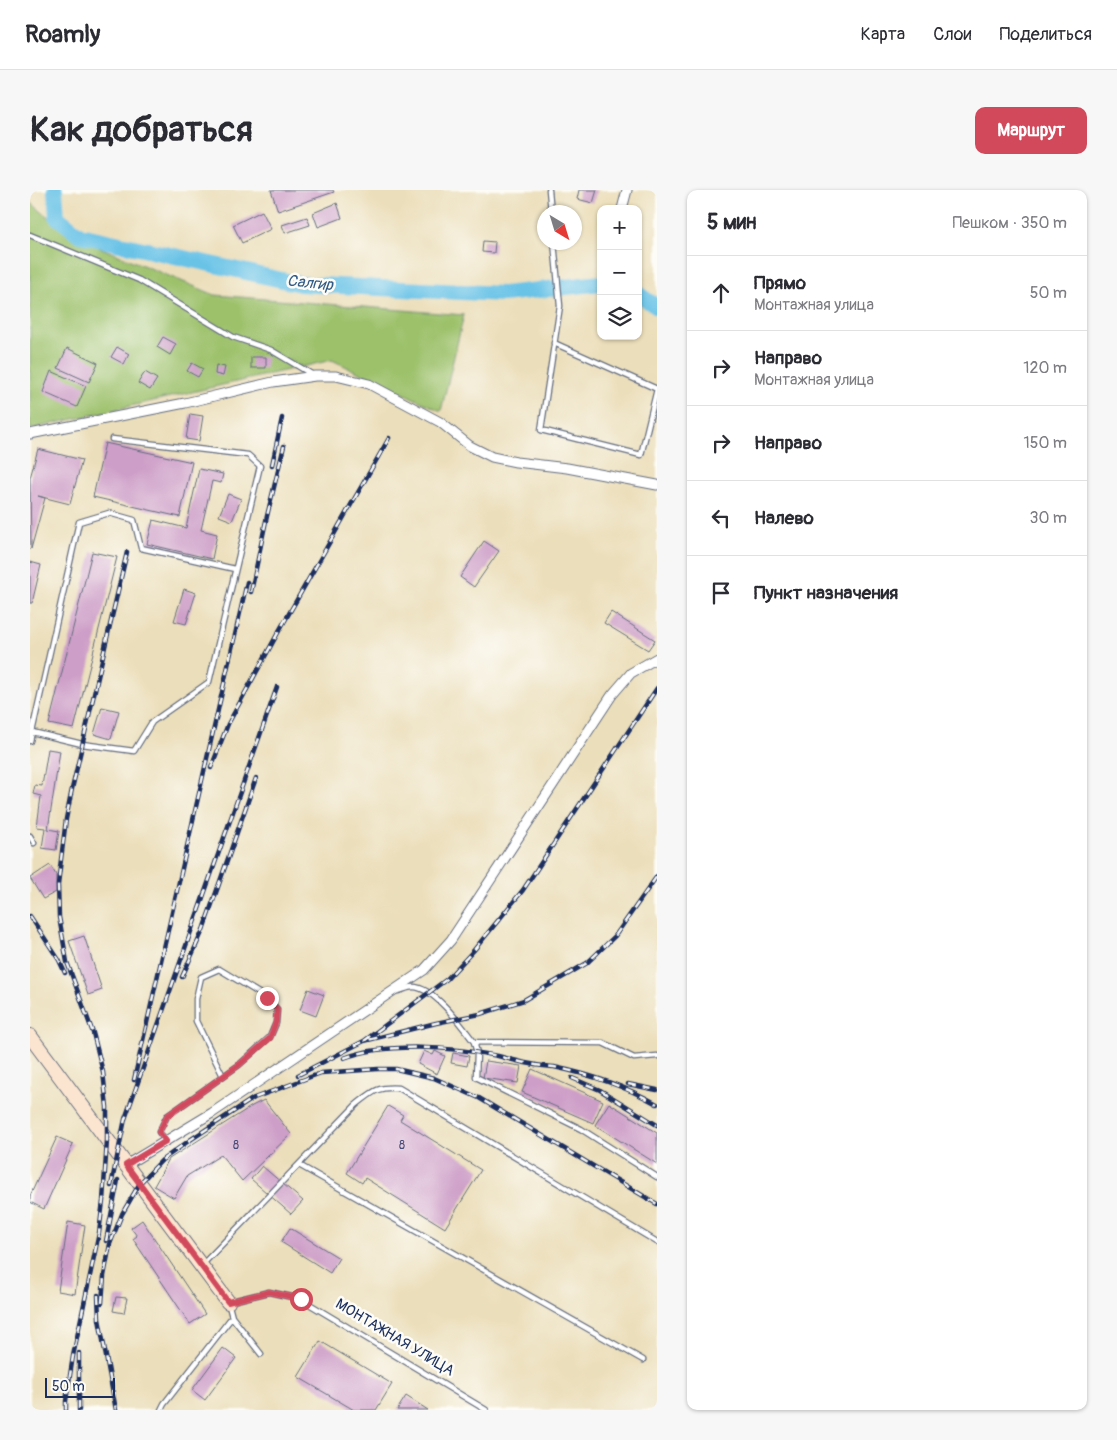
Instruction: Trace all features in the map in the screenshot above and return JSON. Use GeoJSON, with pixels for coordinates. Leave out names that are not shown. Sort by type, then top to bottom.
{"type":"FeatureCollection","features":[{"type":"Feature","properties":{"kind":"street"},"geometry":{"type":"LineString","coordinates":[[623,205],[627,190]]}},
{"type":"Feature","properties":{"kind":"street"},"geometry":{"type":"LineString","coordinates":[[30,434],[185,403],[273,382],[315,376],[336,376],[370,384],[440,422],[470,446],[492,457],[567,468],[657,485]]}},
{"type":"Feature","properties":{"kind":"street"},"geometry":{"type":"LineString","coordinates":[[126,1165],[212,1113],[424,970],[451,940],[612,695],[631,673],[657,658]]}},
{"type":"Feature","properties":{"kind":"street"},"geometry":{"type":"LineString","coordinates":[[30,1036],[228,1302]]}},
{"type":"Feature","properties":{"kind":"lane"},"geometry":{"type":"LineString","coordinates":[[549,190],[550,205]]}},
{"type":"Feature","properties":{"kind":"lane"},"geometry":{"type":"LineString","coordinates":[[30,235],[139,280],[234,337],[271,350],[315,376]]}},
{"type":"Feature","properties":{"kind":"lane"},"geometry":{"type":"LineString","coordinates":[[554,343],[657,389],[641,455],[541,430],[554,343],[560,306],[555,250]]}},
{"type":"Feature","properties":{"kind":"lane"},"geometry":{"type":"LineString","coordinates":[[32,732],[82,744],[134,751],[152,722],[209,682],[260,466],[248,455],[112,439]]}},
{"type":"Feature","properties":{"kind":"lane"},"geometry":{"type":"LineString","coordinates":[[30,741],[79,522],[109,514],[134,520],[141,548],[235,569]]}},
{"type":"Feature","properties":{"kind":"lane"},"geometry":{"type":"LineString","coordinates":[[30,836],[34,843]]}},
{"type":"Feature","properties":{"kind":"lane"},"geometry":{"type":"LineString","coordinates":[[166,1141],[159,1132],[167,1116],[239,1065],[270,1038],[276,1022],[277,1009],[267,998],[218,969],[201,977],[196,999],[196,1021],[223,1076]]}},
{"type":"Feature","properties":{"kind":"lane"},"geometry":{"type":"LineString","coordinates":[[392,992],[414,987],[430,992],[456,1019],[474,1042],[477,1053],[476,1077],[581,1129],[657,1177]]}},
{"type":"Feature","properties":{"kind":"lane"},"geometry":{"type":"LineString","coordinates":[[474,1042],[604,1043],[634,1058],[657,1056]]}},
{"type":"Feature","properties":{"kind":"lane"},"geometry":{"type":"LineString","coordinates":[[201,1266],[356,1106],[373,1092],[386,1087],[399,1088],[657,1242]]}},
{"type":"Feature","properties":{"kind":"lane"},"geometry":{"type":"LineString","coordinates":[[299,1165],[643,1360]]}},
{"type":"Feature","properties":{"kind":"lane","name":"МОНТАЖНАЯ УЛИЦА"},"geometry":{"type":"LineString","coordinates":[[228,1302],[269,1292],[301,1299],[486,1410]]}},
{"type":"Feature","properties":{"kind":"lane"},"geometry":{"type":"LineString","coordinates":[[228,1302],[232,1317],[261,1354]]}},
{"type":"Feature","properties":{"kind":"lane"},"geometry":{"type":"LineString","coordinates":[[162,1410],[164,1404],[232,1317]]}},
{"type":"Feature","properties":{"kind":"green space"},"geometry":{"type":"Polygon","coordinates":[[[30,202],[70,235],[215,295],[464,315],[441,411],[332,360],[30,429],[30,202]]]}},
{"type":"Feature","properties":{"kind":"building"},"geometry":{"type":"Polygon","coordinates":[[[271,190],[333,190],[334,192],[278,211],[271,190]]]}},
{"type":"Feature","properties":{"kind":"building"},"geometry":{"type":"Polygon","coordinates":[[[579,190],[597,190],[593,203],[577,199],[579,190]]]}},
{"type":"Feature","properties":{"kind":"building"},"geometry":{"type":"Polygon","coordinates":[[[337,203],[342,218],[318,227],[313,213],[337,203]]]}},
{"type":"Feature","properties":{"kind":"building"},"geometry":{"type":"Polygon","coordinates":[[[262,211],[271,229],[242,243],[233,225],[262,211]]]}},
{"type":"Feature","properties":{"kind":"building"},"geometry":{"type":"Polygon","coordinates":[[[307,217],[310,225],[285,233],[282,225],[307,217]]]}},
{"type":"Feature","properties":{"kind":"building"},"geometry":{"type":"Polygon","coordinates":[[[483,241],[495,242],[494,253],[482,252],[483,241]]]}},
{"type":"Feature","properties":{"kind":"building"},"geometry":{"type":"Polygon","coordinates":[[[163,337],[176,344],[170,355],[157,347],[163,337]]]}},
{"type":"Feature","properties":{"kind":"building"},"geometry":{"type":"Polygon","coordinates":[[[117,347],[129,354],[124,364],[111,357],[117,347]]]}},
{"type":"Feature","properties":{"kind":"building"},"geometry":{"type":"Polygon","coordinates":[[[67,348],[98,363],[89,382],[58,368],[67,348]]]}},
{"type":"Feature","properties":{"kind":"building"},"geometry":{"type":"Polygon","coordinates":[[[251,357],[266,357],[266,368],[251,368],[251,357]]]}},
{"type":"Feature","properties":{"kind":"building"},"geometry":{"type":"Polygon","coordinates":[[[192,363],[203,369],[198,377],[187,371],[192,363]]]}},
{"type":"Feature","properties":{"kind":"building"},"geometry":{"type":"Polygon","coordinates":[[[216,365],[225,367],[223,376],[215,374],[216,365]]]}},
{"type":"Feature","properties":{"kind":"building"},"geometry":{"type":"Polygon","coordinates":[[[51,371],[86,386],[77,407],[43,392],[51,371]]]}},
{"type":"Feature","properties":{"kind":"building"},"geometry":{"type":"Polygon","coordinates":[[[145,372],[157,379],[150,390],[138,383],[145,372]]]}},
{"type":"Feature","properties":{"kind":"building"},"geometry":{"type":"Polygon","coordinates":[[[190,414],[203,416],[199,441],[186,439],[190,414]]]}},
{"type":"Feature","properties":{"kind":"building"},"geometry":{"type":"Polygon","coordinates":[[[105,443],[192,462],[180,517],[93,497],[105,443]]]}},
{"type":"Feature","properties":{"kind":"building"},"geometry":{"type":"Polygon","coordinates":[[[38,449],[82,460],[70,504],[38,496],[45,498],[31,549],[30,478],[38,449]]]}},
{"type":"Feature","properties":{"kind":"building"},"geometry":{"type":"Polygon","coordinates":[[[199,469],[223,474],[221,483],[212,481],[201,530],[217,534],[212,559],[147,544],[153,520],[186,528],[199,469]]]}},
{"type":"Feature","properties":{"kind":"building"},"geometry":{"type":"Polygon","coordinates":[[[228,494],[241,499],[232,521],[219,516],[228,494]]]}},
{"type":"Feature","properties":{"kind":"building"},"geometry":{"type":"Polygon","coordinates":[[[484,541],[499,551],[474,587],[460,577],[484,541]]]}},
{"type":"Feature","properties":{"kind":"building"},"geometry":{"type":"Polygon","coordinates":[[[92,552],[117,557],[74,729],[49,724],[92,552]]]}},
{"type":"Feature","properties":{"kind":"building"},"geometry":{"type":"Polygon","coordinates":[[[30,562],[41,565],[32,603],[30,603],[30,562]]]}},
{"type":"Feature","properties":{"kind":"building"},"geometry":{"type":"Polygon","coordinates":[[[184,589],[196,593],[186,624],[174,621],[184,589]]]}},
{"type":"Feature","properties":{"kind":"building"},"geometry":{"type":"Polygon","coordinates":[[[611,612],[655,640],[648,650],[604,623],[611,612]]]}},
{"type":"Feature","properties":{"kind":"building"},"geometry":{"type":"Polygon","coordinates":[[[102,707],[119,711],[111,739],[94,734],[102,707]]]}},
{"type":"Feature","properties":{"kind":"building"},"geometry":{"type":"Polygon","coordinates":[[[48,749],[60,751],[48,829],[59,831],[56,850],[42,848],[45,828],[37,827],[41,796],[33,794],[35,785],[42,786],[48,749]]]}},
{"type":"Feature","properties":{"kind":"building"},"geometry":{"type":"Polygon","coordinates":[[[50,865],[56,875],[56,892],[43,899],[30,878],[50,865]]]}},
{"type":"Feature","properties":{"kind":"building"},"geometry":{"type":"Polygon","coordinates":[[[84,936],[102,990],[88,995],[69,941],[84,936]]]}},
{"type":"Feature","properties":{"kind":"building"},"geometry":{"type":"Polygon","coordinates":[[[308,989],[324,995],[316,1016],[300,1010],[308,989]]]}},
{"type":"Feature","properties":{"kind":"building"},"geometry":{"type":"Polygon","coordinates":[[[424,1051],[433,1055],[435,1051],[445,1056],[437,1074],[418,1064],[424,1051]]]}},
{"type":"Feature","properties":{"kind":"building"},"geometry":{"type":"Polygon","coordinates":[[[453,1053],[469,1056],[467,1066],[451,1063],[453,1053]]]}},
{"type":"Feature","properties":{"kind":"building"},"geometry":{"type":"Polygon","coordinates":[[[486,1061],[521,1066],[518,1083],[483,1078],[486,1061]]]}},
{"type":"Feature","properties":{"kind":"building"},"geometry":{"type":"Polygon","coordinates":[[[532,1069],[603,1101],[593,1123],[522,1092],[532,1069]]]}},
{"type":"Feature","properties":{"kind":"building"},"geometry":{"type":"Polygon","coordinates":[[[264,1100],[291,1134],[242,1181],[221,1155],[187,1176],[174,1198],[154,1186],[169,1159],[264,1100]]]}},
{"type":"Feature","properties":{"kind":"building"},"geometry":{"type":"Polygon","coordinates":[[[609,1103],[657,1133],[657,1164],[595,1125],[609,1103]]]}},
{"type":"Feature","properties":{"kind":"building"},"geometry":{"type":"Polygon","coordinates":[[[388,1106],[403,1115],[400,1120],[481,1170],[445,1228],[365,1178],[362,1183],[347,1173],[388,1106]]]}},
{"type":"Feature","properties":{"kind":"building"},"geometry":{"type":"Polygon","coordinates":[[[57,1137],[73,1144],[44,1209],[30,1202],[30,1196],[57,1137]]]}},
{"type":"Feature","properties":{"kind":"building"},"geometry":{"type":"Polygon","coordinates":[[[262,1166],[303,1201],[291,1214],[251,1179],[262,1166]]]}},
{"type":"Feature","properties":{"kind":"building"},"geometry":{"type":"Polygon","coordinates":[[[142,1220],[205,1314],[190,1324],[133,1239],[137,1236],[131,1228],[142,1220]]]}},
{"type":"Feature","properties":{"kind":"building"},"geometry":{"type":"Polygon","coordinates":[[[68,1222],[85,1225],[75,1294],[58,1291],[68,1222]]]}},
{"type":"Feature","properties":{"kind":"building"},"geometry":{"type":"Polygon","coordinates":[[[290,1228],[339,1258],[330,1273],[281,1242],[290,1228]]]}},
{"type":"Feature","properties":{"kind":"building"},"geometry":{"type":"Polygon","coordinates":[[[116,1297],[127,1298],[124,1313],[113,1311],[116,1297]]]}},
{"type":"Feature","properties":{"kind":"building"},"geometry":{"type":"Polygon","coordinates":[[[320,1341],[392,1384],[376,1410],[354,1410],[298,1377],[320,1341]]]}},
{"type":"Feature","properties":{"kind":"building"},"geometry":{"type":"Polygon","coordinates":[[[223,1348],[236,1358],[205,1400],[192,1390],[223,1348]]]}},
{"type":"Feature","properties":{"kind":"building"},"geometry":{"type":"Polygon","coordinates":[[[406,1396],[428,1410],[397,1410],[406,1396]]]}},
{"type":"Feature","properties":{"kind":"waterway","name":"Салгир"},"geometry":{"type":"LineString","coordinates":[[55,190],[57,217],[80,235],[300,284],[503,294],[597,283]]}},
{"type":"Feature","properties":{"kind":"waterway","name":"Салгир"},"geometry":{"type":"LineString","coordinates":[[639,295],[657,307]]}},
{"type":"Feature","properties":{"kind":"railway"},"geometry":{"type":"LineString","coordinates":[[272,465],[282,418]]}},
{"type":"Feature","properties":{"kind":"railway"},"geometry":{"type":"LineString","coordinates":[[211,768],[228,724],[389,438]]}},
{"type":"Feature","properties":{"kind":"railway"},"geometry":{"type":"LineString","coordinates":[[251,592],[284,446]]}},
{"type":"Feature","properties":{"kind":"railway"},"geometry":{"type":"LineString","coordinates":[[66,1410],[73,1356],[99,1233],[107,1140],[107,1107],[103,1072],[93,1033],[67,962],[59,917],[58,884],[66,819],[72,789],[127,552]]}},
{"type":"Feature","properties":{"kind":"railway"},"geometry":{"type":"LineString","coordinates":[[134,1080],[247,582]]}},
{"type":"Feature","properties":{"kind":"railway"},"geometry":{"type":"LineString","coordinates":[[111,1186],[125,1119],[277,687]]}},
{"type":"Feature","properties":{"kind":"railway"},"geometry":{"type":"LineString","coordinates":[[364,1041],[447,979],[474,950],[523,890],[657,688]]}},
{"type":"Feature","properties":{"kind":"railway"},"geometry":{"type":"LineString","coordinates":[[182,977],[203,930],[256,778]]}},
{"type":"Feature","properties":{"kind":"railway"},"geometry":{"type":"LineString","coordinates":[[298,1075],[364,1041],[480,1014],[524,1000],[587,963],[615,936],[657,876]]}},
{"type":"Feature","properties":{"kind":"railway"},"geometry":{"type":"LineString","coordinates":[[30,916],[59,960],[65,973]]}},
{"type":"Feature","properties":{"kind":"railway"},"geometry":{"type":"LineString","coordinates":[[344,1058],[361,1053],[399,1048],[461,1050],[580,1073],[620,1087],[657,1104]]}},
{"type":"Feature","properties":{"kind":"railway"},"geometry":{"type":"LineString","coordinates":[[102,1303],[104,1276],[110,1244],[122,1214],[140,1183],[162,1160],[254,1098],[321,1073],[396,1069],[434,1078],[479,1098],[657,1204]]}},
{"type":"Feature","properties":{"kind":"railway"},"geometry":{"type":"LineString","coordinates":[[572,1078],[600,1090],[657,1125]]}},
{"type":"Feature","properties":{"kind":"railway"},"geometry":{"type":"LineString","coordinates":[[628,1084],[657,1090]]}},
{"type":"Feature","properties":{"kind":"railway"},"geometry":{"type":"LineString","coordinates":[[106,1241],[118,1180]]}},
{"type":"Feature","properties":{"kind":"railway"},"geometry":{"type":"LineString","coordinates":[[98,1295],[99,1319],[116,1410]]}},
{"type":"Feature","properties":{"kind":"railway"},"geometry":{"type":"LineString","coordinates":[[79,1353],[79,1410]]}},
{"type":"Feature","properties":{"kind":"route"},"geometry":{"type":"LineString","coordinates":[[267,998],[277,1009],[276,1022],[270,1038],[239,1065],[167,1116],[159,1132],[166,1141],[126,1165],[228,1302],[269,1292],[301,1299]]}}]}
